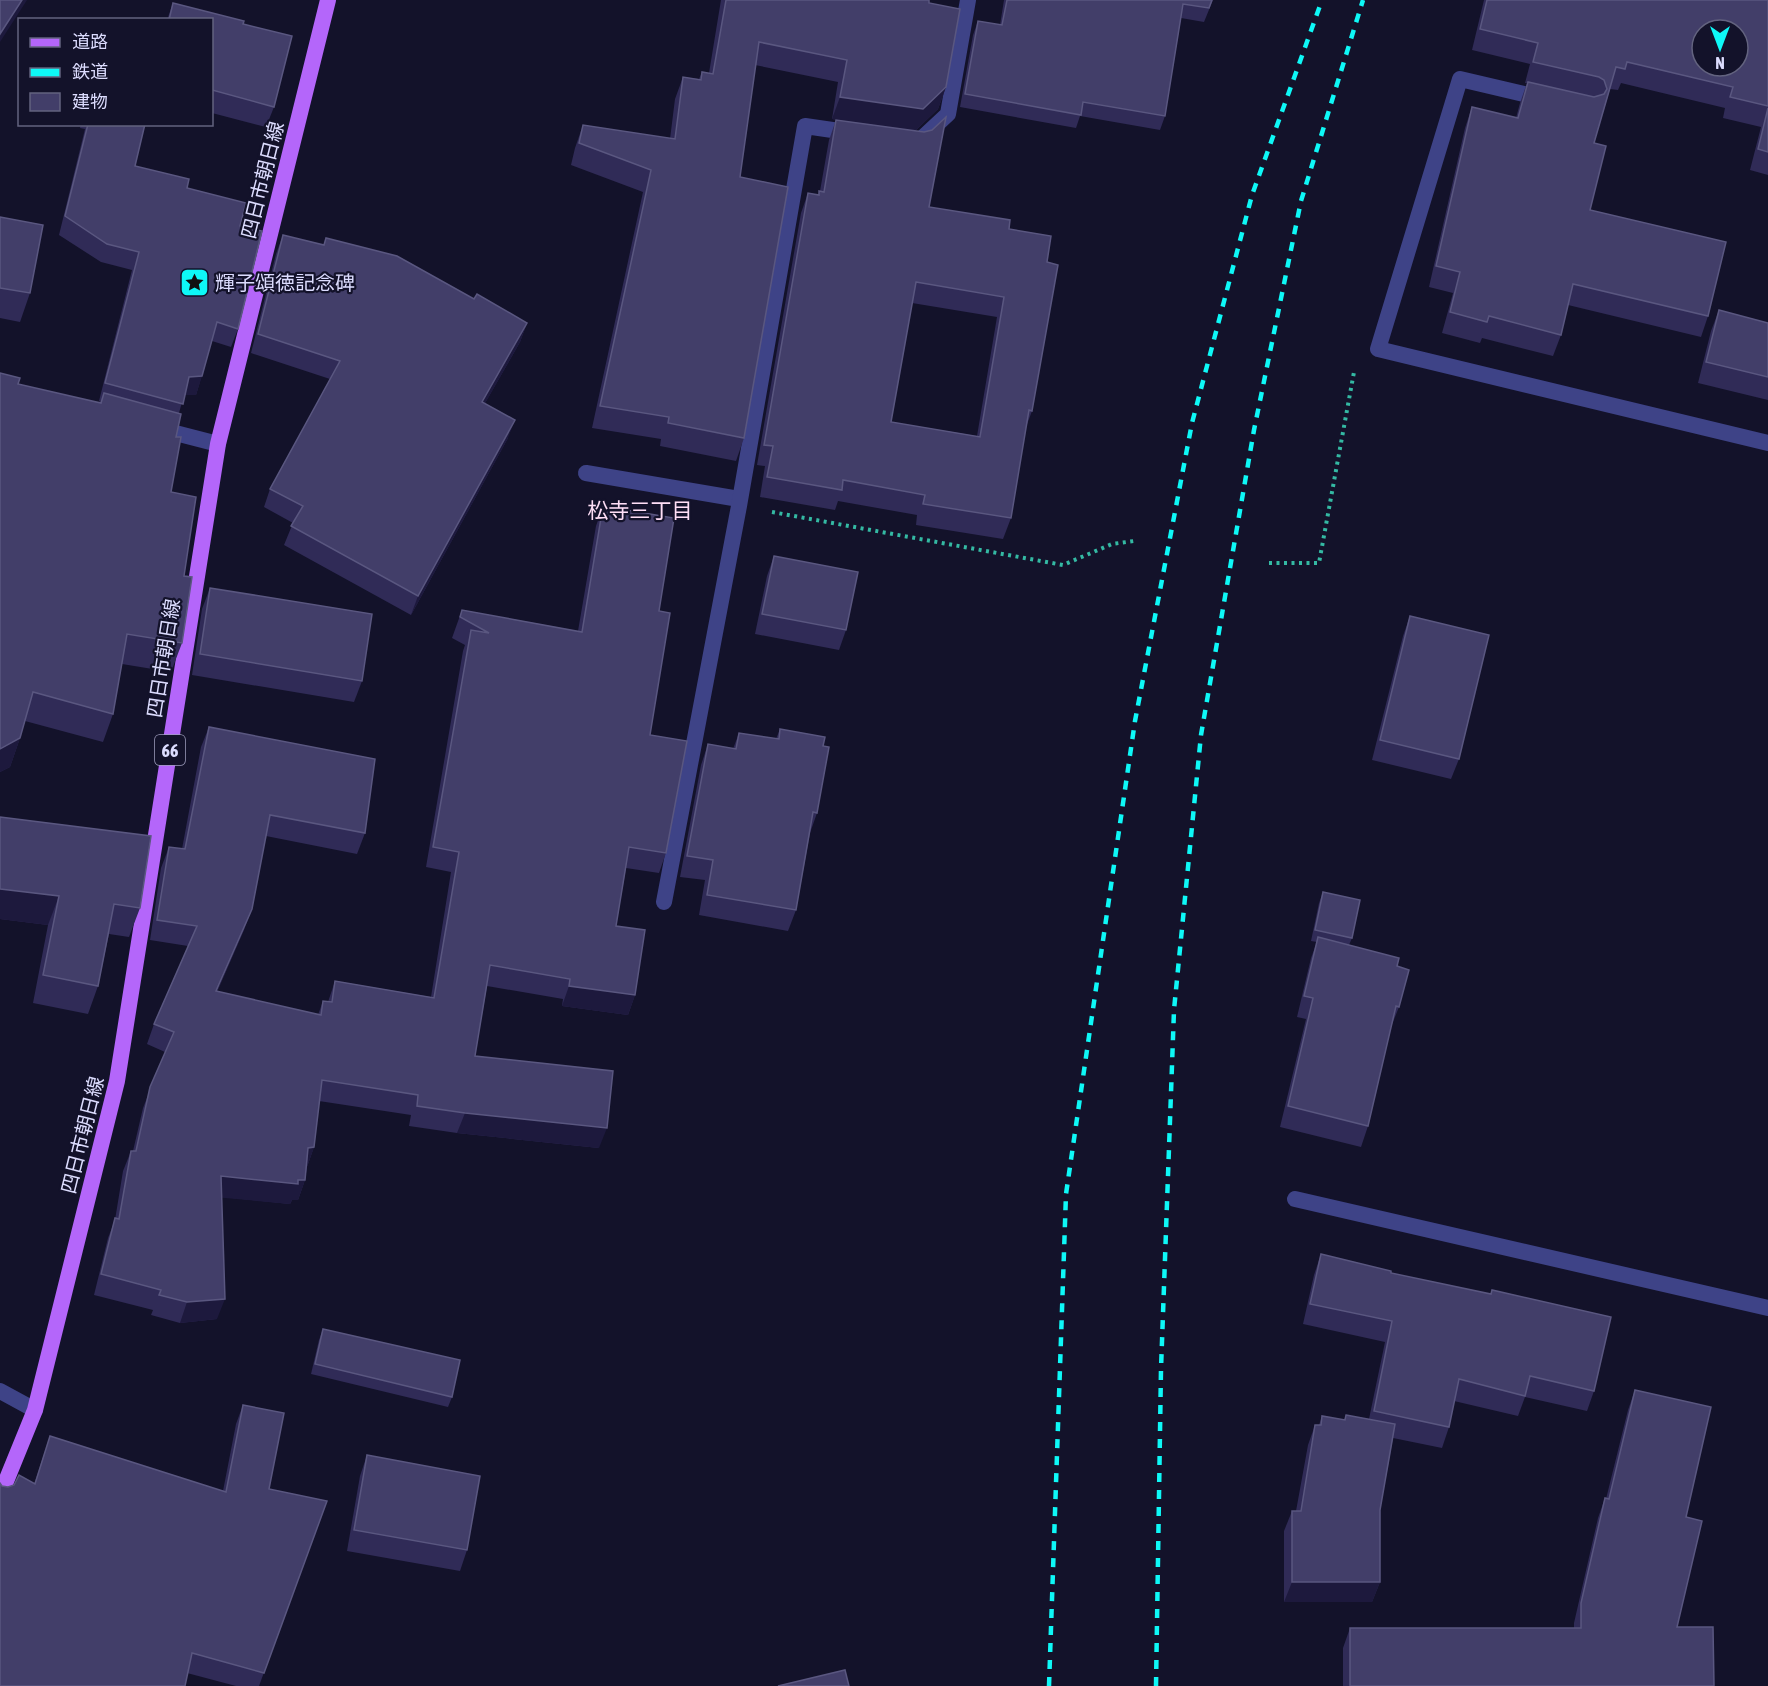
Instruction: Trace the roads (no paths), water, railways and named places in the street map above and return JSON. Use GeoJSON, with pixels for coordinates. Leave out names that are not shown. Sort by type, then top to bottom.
{"type":"FeatureCollection","features":[{"type":"Feature","properties":{"kind":"main road","name":"四日市朝日線"},"geometry":{"type":"LineString","coordinates":[[0,1496],[35,1410],[117,1081],[218,444],[328,0]]}},
{"type":"Feature","properties":{"kind":"street"},"geometry":{"type":"LineString","coordinates":[[896,139],[918,142],[948,114],[968,0]]}},
{"type":"Feature","properties":{"kind":"street"},"geometry":{"type":"LineString","coordinates":[[1557,101],[1460,80],[1378,349],[1768,443]]}},
{"type":"Feature","properties":{"kind":"street"},"geometry":{"type":"LineString","coordinates":[[664,902],[739,502],[805,126],[873,136]]}},
{"type":"Feature","properties":{"kind":"street"},"geometry":{"type":"LineString","coordinates":[[139,423],[218,444]]}},
{"type":"Feature","properties":{"kind":"street"},"geometry":{"type":"LineString","coordinates":[[586,473],[739,502]]}},
{"type":"Feature","properties":{"kind":"street"},"geometry":{"type":"LineString","coordinates":[[1295,1199],[1768,1308]]}},
{"type":"Feature","properties":{"kind":"street"},"geometry":{"type":"LineString","coordinates":[[0,1391],[35,1410]]}},
{"type":"Feature","properties":{"kind":"railway"},"geometry":{"type":"LineString","coordinates":[[1049,1686],[1066,1194],[1135,721],[1192,423],[1252,195],[1322,0]]}},
{"type":"Feature","properties":{"kind":"railway"},"geometry":{"type":"LineString","coordinates":[[1156,1686],[1161,1369],[1174,1010],[1201,735],[1254,430],[1301,201],[1363,0]]}},
{"type":"Feature","properties":{"kind":"place","name":"輝子頌徳記念碑"},"geometry":{"type":"Point","coordinates":[194,282]}},
{"type":"Feature","properties":{"kind":"district","name":"松寺三丁目"},"geometry":{"type":"Point","coordinates":[640,510]}}]}
